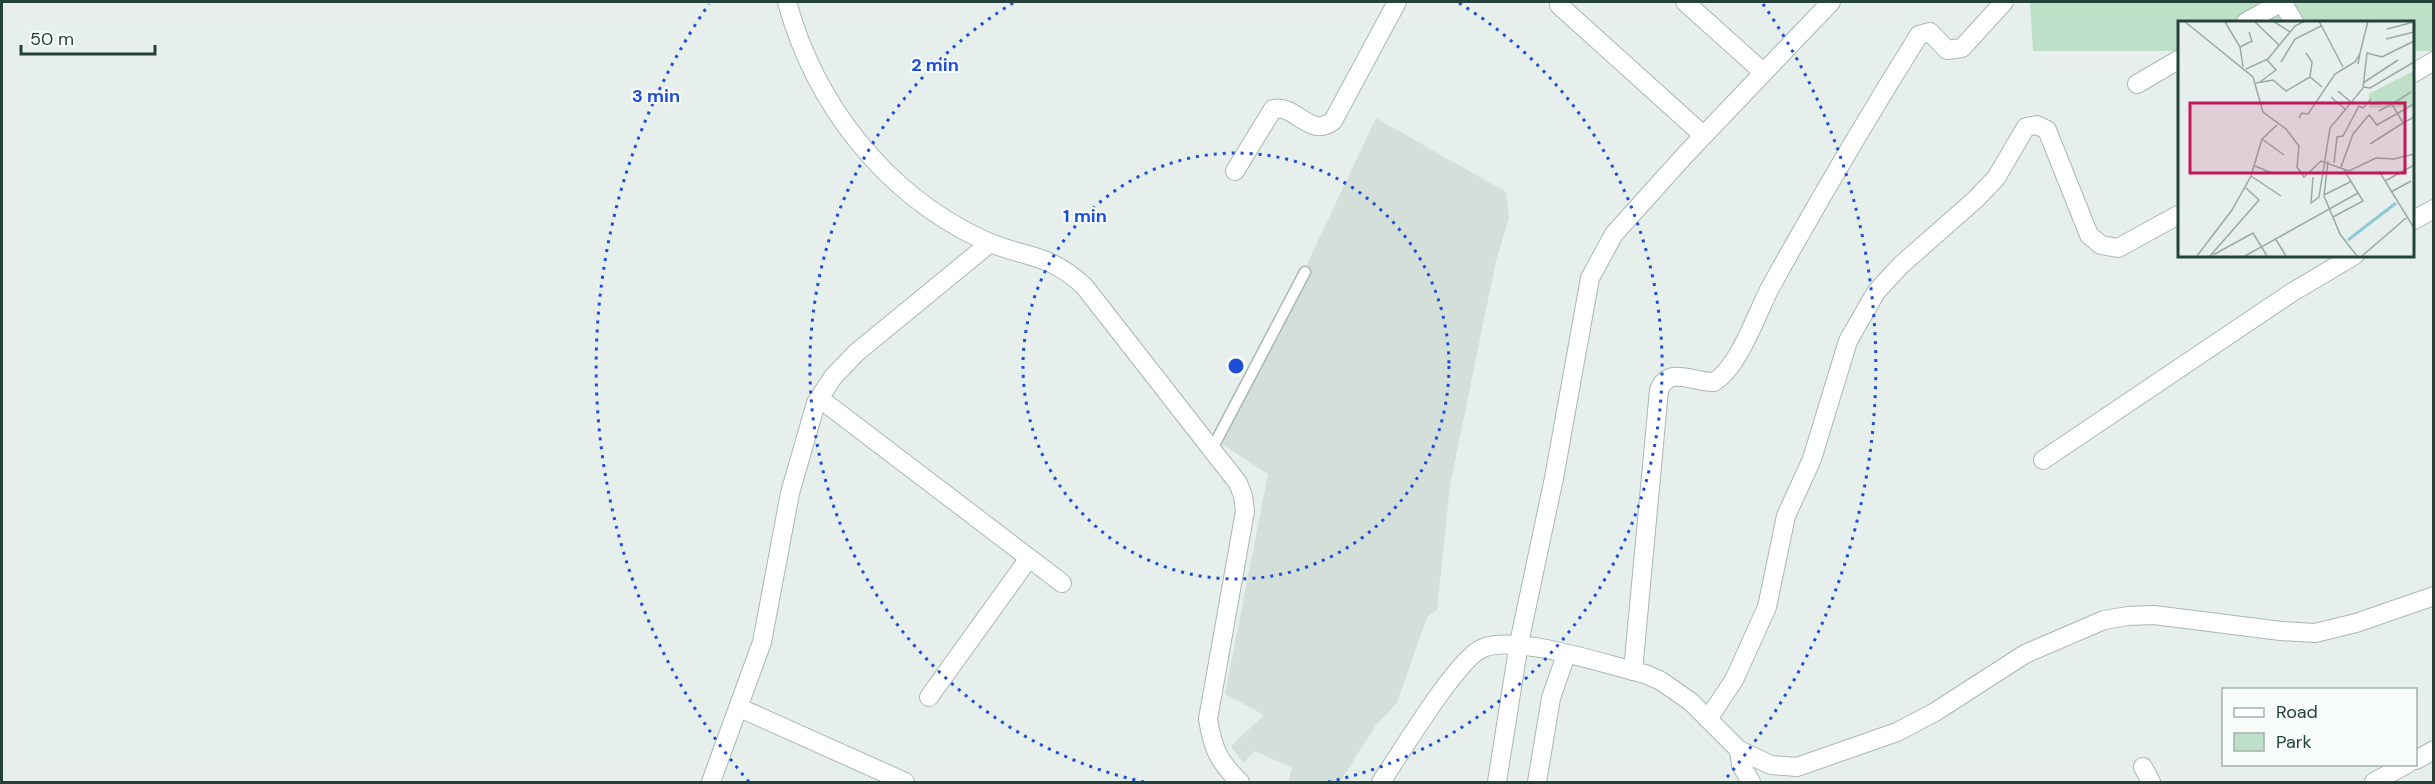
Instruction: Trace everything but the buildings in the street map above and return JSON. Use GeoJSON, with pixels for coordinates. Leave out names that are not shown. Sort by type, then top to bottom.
{"type":"FeatureCollection","features":[{"type":"Feature","properties":{"kind":"street"},"geometry":{"type":"LineString","coordinates":[[788,2],[805,57],[825,97],[869,154],[903,190],[954,224],[990,243],[1040,256],[1069,272],[1084,286],[1238,483],[1245,511],[1208,718],[1214,750],[1226,769],[1240,783]]}},
{"type":"Feature","properties":{"kind":"street"},"geometry":{"type":"LineString","coordinates":[[1235,171],[1273,109],[1285,110],[1314,127],[1327,125],[1333,121],[1397,2]]}},
{"type":"Feature","properties":{"kind":"street"},"geometry":{"type":"LineString","coordinates":[[1685,2],[1763,72]]}},
{"type":"Feature","properties":{"kind":"street"},"geometry":{"type":"LineString","coordinates":[[1497,783],[1590,278],[1614,234],[1703,135],[1830,2]]}},
{"type":"Feature","properties":{"kind":"street"},"geometry":{"type":"LineString","coordinates":[[1634,671],[1659,390],[1663,380],[1669,377],[1682,377],[1714,382],[1727,372],[1769,290],[1844,158],[1919,35],[1930,32],[1947,50],[1962,48],[2004,2]]}},
{"type":"Feature","properties":{"kind":"street"},"geometry":{"type":"LineString","coordinates":[[2248,21],[2283,2],[2293,21]]}},
{"type":"Feature","properties":{"kind":"street"},"geometry":{"type":"LineString","coordinates":[[1559,5],[1703,135]]}},
{"type":"Feature","properties":{"kind":"street"},"geometry":{"type":"LineString","coordinates":[[2137,84],[2178,60]]}},
{"type":"Feature","properties":{"kind":"street"},"geometry":{"type":"LineString","coordinates":[[2414,73],[2433,61]]}},
{"type":"Feature","properties":{"kind":"street"},"geometry":{"type":"LineString","coordinates":[[1708,719],[1743,664],[1767,607],[1786,516],[1812,459],[1832,385],[1852,332],[1876,292],[1901,265],[1976,199],[1996,178],[2026,127],[2037,125],[2047,130],[2089,235],[2101,245],[2118,248],[2178,215]]}},
{"type":"Feature","properties":{"kind":"street"},"geometry":{"type":"LineString","coordinates":[[2414,220],[2433,209]]}},
{"type":"Feature","properties":{"kind":"street"},"geometry":{"type":"LineString","coordinates":[[711,783],[762,642],[790,493],[819,398],[832,377],[856,353],[990,243]]}},
{"type":"Feature","properties":{"kind":"street"},"geometry":{"type":"LineString","coordinates":[[2043,460],[2291,293],[2353,256]]}},
{"type":"Feature","properties":{"kind":"street"},"geometry":{"type":"LineString","coordinates":[[819,398],[1062,584]]}},
{"type":"Feature","properties":{"kind":"street"},"geometry":{"type":"LineString","coordinates":[[929,697],[1029,558]]}},
{"type":"Feature","properties":{"kind":"street"},"geometry":{"type":"LineString","coordinates":[[1381,783],[1463,662],[1483,647],[1524,644],[1634,671],[1661,681],[1691,702],[1739,750],[1771,765],[1797,767],[1861,747],[1897,732],[1935,712],[2025,654],[2104,620],[2154,615],[2315,633],[2356,623],[2433,596]]}},
{"type":"Feature","properties":{"kind":"street"},"geometry":{"type":"LineString","coordinates":[[1537,783],[1551,698],[1562,654]]}},
{"type":"Feature","properties":{"kind":"street"},"geometry":{"type":"LineString","coordinates":[[740,708],[905,783]]}},
{"type":"Feature","properties":{"kind":"street"},"geometry":{"type":"LineString","coordinates":[[1739,750],[1741,765],[1751,783]]}},
{"type":"Feature","properties":{"kind":"street"},"geometry":{"type":"LineString","coordinates":[[2417,759],[2433,750]]}},
{"type":"Feature","properties":{"kind":"street"},"geometry":{"type":"LineString","coordinates":[[2374,783],[2405,766]]}},
{"type":"Feature","properties":{"kind":"lane"},"geometry":{"type":"LineString","coordinates":[[1212,449],[1305,272]]}},
{"type":"Feature","properties":{"kind":"shaded area"},"geometry":{"type":"Polygon","coordinates":[[[1376,118],[1506,192],[1509,218],[1496,261],[1450,485],[1437,610],[1427,617],[1397,703],[1376,725],[1340,782],[1288,782],[1292,768],[1255,751],[1243,763],[1231,746],[1264,715],[1225,694],[1268,474],[1222,444],[1376,118]]]}},
{"type":"Feature","properties":{"kind":"green space"},"geometry":{"type":"Polygon","coordinates":[[[2030,2],[2433,2],[2433,51],[2414,51],[2414,21],[2178,21],[2178,51],[2033,51],[2030,2]]]}}]}
